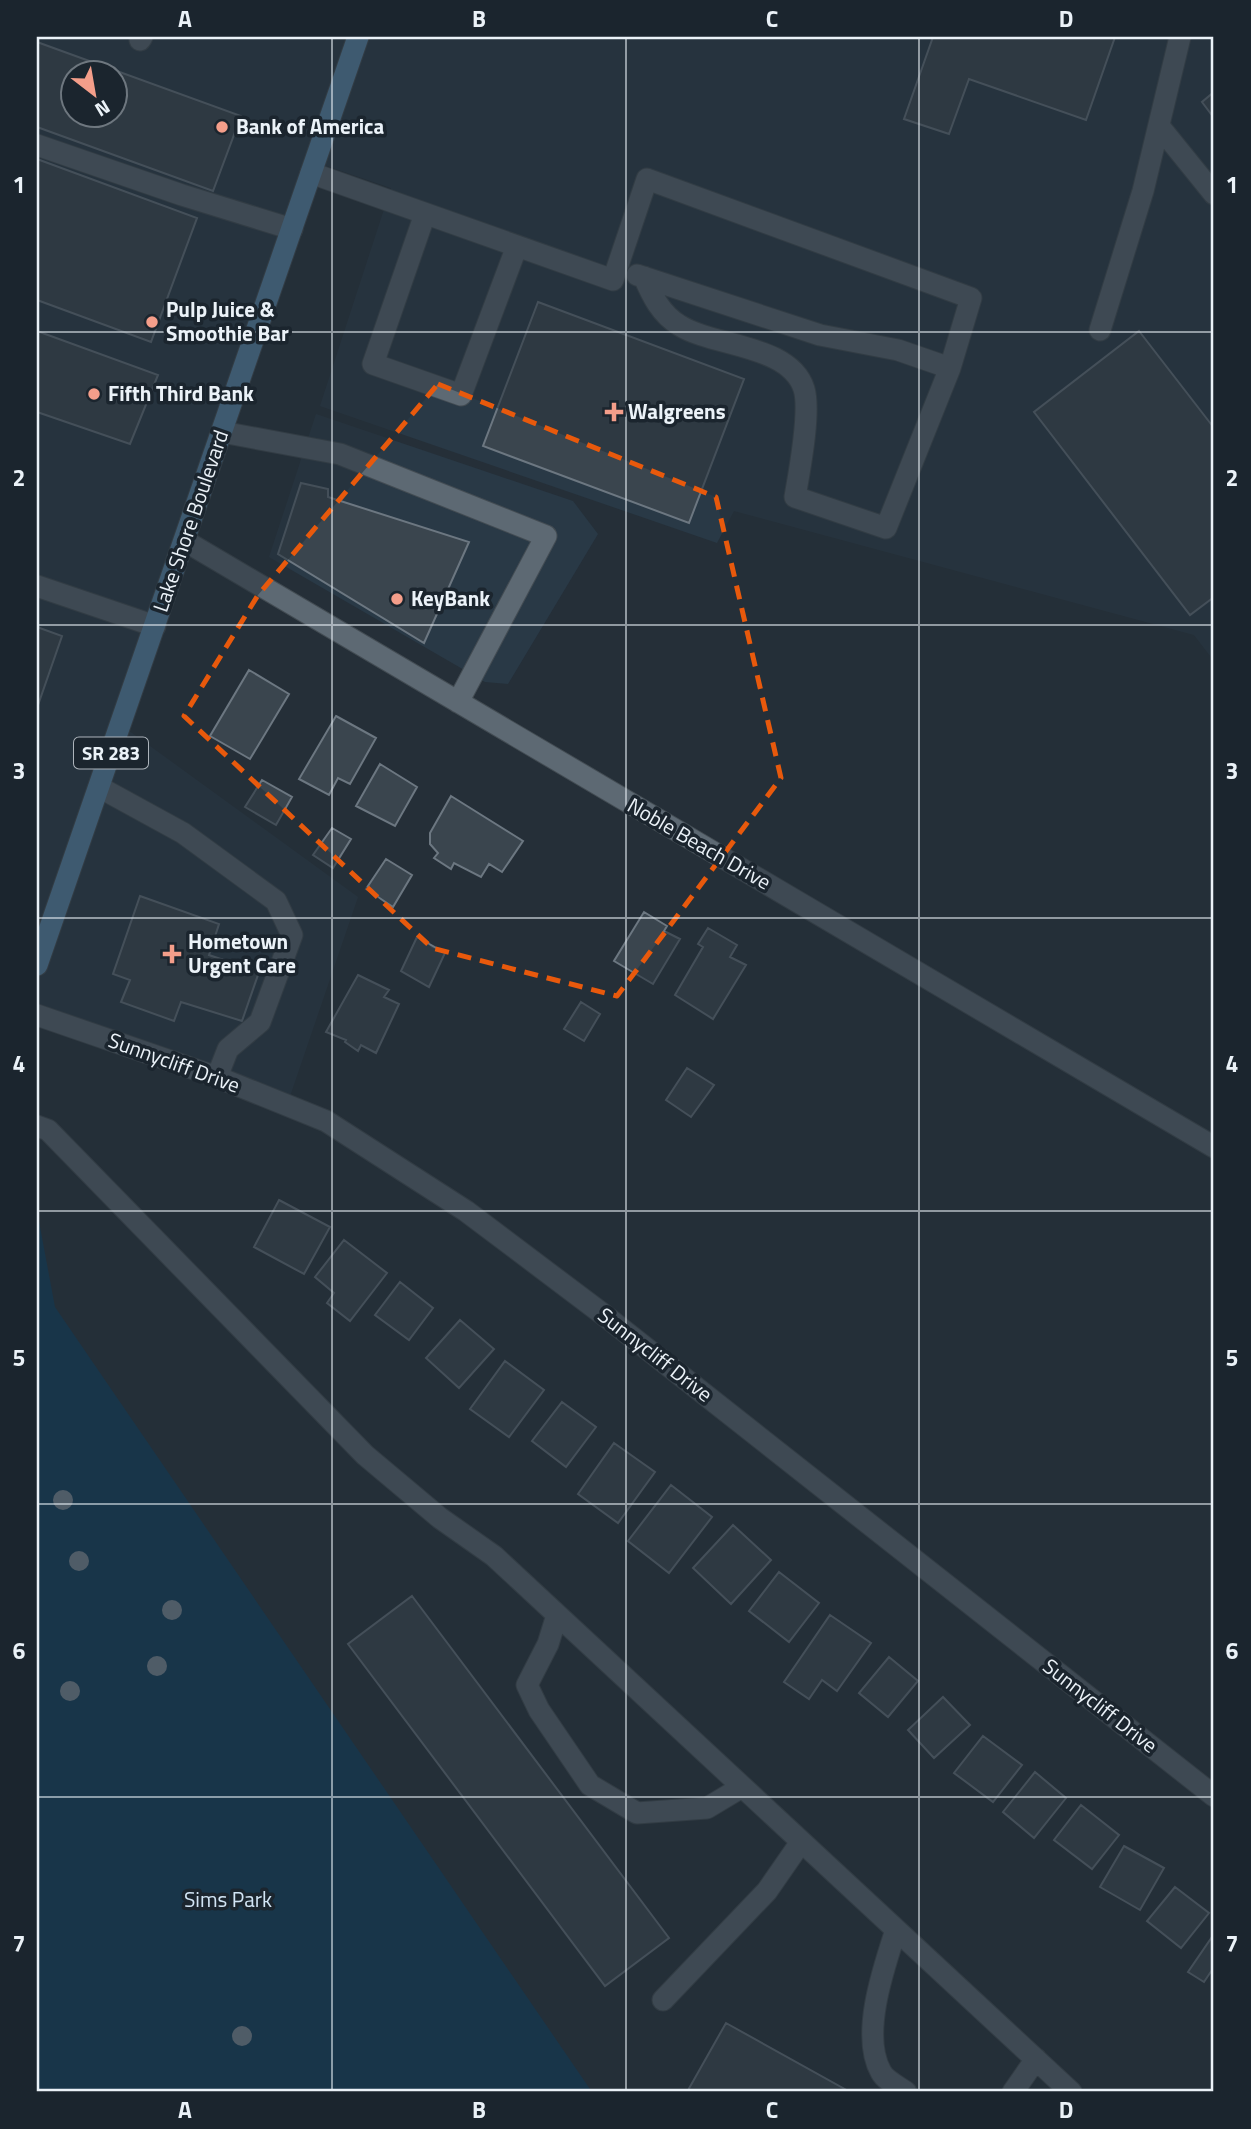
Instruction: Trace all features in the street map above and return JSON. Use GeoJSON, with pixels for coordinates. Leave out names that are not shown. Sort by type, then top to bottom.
{"type":"FeatureCollection","features":[{"type":"Feature","properties":{"kind":"main road","name":"Lake Shore Boulevard"},"geometry":{"type":"LineString","coordinates":[[37,965],[358,37]]}},
{"type":"Feature","properties":{"kind":"street"},"geometry":{"type":"LineString","coordinates":[[1100,330],[1143,191],[1180,37]]}},
{"type":"Feature","properties":{"kind":"street"},"geometry":{"type":"LineString","coordinates":[[1159,125],[1214,194]]}},
{"type":"Feature","properties":{"kind":"street"},"geometry":{"type":"LineString","coordinates":[[37,145],[182,195],[292,229]]}},
{"type":"Feature","properties":{"kind":"street"},"geometry":{"type":"LineString","coordinates":[[311,173],[613,281],[646,179],[971,298],[950,368],[886,528],[795,497],[804,448],[804,389],[784,362],[680,326],[653,299],[644,277]]}},
{"type":"Feature","properties":{"kind":"street"},"geometry":{"type":"LineString","coordinates":[[425,214],[373,364],[461,395],[517,246]]}},
{"type":"Feature","properties":{"kind":"street"},"geometry":{"type":"LineString","coordinates":[[617,268],[820,335],[898,350],[950,368]]}},
{"type":"Feature","properties":{"kind":"street"},"geometry":{"type":"LineString","coordinates":[[222,432],[340,454],[546,536],[458,702]]}},
{"type":"Feature","properties":{"kind":"street","name":"Noble Beach Drive"},"geometry":{"type":"LineString","coordinates":[[185,541],[1214,1147]]}},
{"type":"Feature","properties":{"kind":"street"},"geometry":{"type":"LineString","coordinates":[[37,586],[155,626]]}},
{"type":"Feature","properties":{"kind":"street"},"geometry":{"type":"LineString","coordinates":[[99,787],[183,834],[276,901],[292,935],[260,1022],[228,1049],[216,1077]]}},
{"type":"Feature","properties":{"kind":"street","name":"Sunnycliff Drive"},"geometry":{"type":"LineString","coordinates":[[37,1015],[216,1077],[326,1121],[466,1211],[604,1315],[1214,1796]]}},
{"type":"Feature","properties":{"kind":"street"},"geometry":{"type":"LineString","coordinates":[[37,1126],[48,1130],[365,1455],[440,1518],[494,1556],[1071,2092]]}},
{"type":"Feature","properties":{"kind":"street"},"geometry":{"type":"LineString","coordinates":[[557,1615],[548,1644],[527,1685],[539,1710],[590,1785],[637,1813],[707,1808],[742,1787]]}},
{"type":"Feature","properties":{"kind":"street"},"geometry":{"type":"LineString","coordinates":[[663,2000],[767,1891],[801,1842]]}},
{"type":"Feature","properties":{"kind":"street"},"geometry":{"type":"LineString","coordinates":[[896,1930],[878,1986],[873,2040],[881,2073],[906,2092]]}},
{"type":"Feature","properties":{"kind":"street"},"geometry":{"type":"LineString","coordinates":[[1013,2092],[1036,2059]]}},
{"type":"Feature","properties":{"kind":"highlighted area"},"geometry":{"type":"Polygon","coordinates":[[[438,384],[716,497],[781,778],[617,996],[432,948],[184,716],[258,595],[438,384]]]}},
{"type":"Feature","properties":{"kind":"shaded area"},"geometry":{"type":"Polygon","coordinates":[[[37,37],[1214,37],[1214,661],[1194,635],[734,511],[717,543],[320,406],[391,188],[315,162],[121,725],[358,897],[287,1105],[37,1015],[37,37]]]}},
{"type":"Feature","properties":{"kind":"shaded area"},"geometry":{"type":"Polygon","coordinates":[[[316,414],[573,501],[598,534],[508,684],[485,682],[269,557],[316,414]]]}},
{"type":"Feature","properties":{"kind":"green space","name":"Sims Park"},"geometry":{"type":"Polygon","coordinates":[[[38,1216],[55,1307],[592,2092],[37,2092],[38,1216]]]}},
{"type":"Feature","properties":{"kind":"building"},"geometry":{"type":"Polygon","coordinates":[[[933,37],[1115,37],[1086,120],[969,79],[949,134],[904,119],[933,37]]]}},
{"type":"Feature","properties":{"kind":"building"},"geometry":{"type":"Polygon","coordinates":[[[37,42],[87,60],[60,60],[60,130],[130,130],[130,76],[241,116],[213,191],[37,127],[37,42]]]}},
{"type":"Feature","properties":{"kind":"building"},"geometry":{"type":"Polygon","coordinates":[[[1214,92],[1214,118],[1202,102],[1214,92]]]}},
{"type":"Feature","properties":{"kind":"building"},"geometry":{"type":"Polygon","coordinates":[[[37,159],[197,218],[151,342],[37,300],[37,159]]]}},
{"type":"Feature","properties":{"kind":"building","name":"Walgreens"},"geometry":{"type":"Polygon","coordinates":[[[538,302],[744,379],[689,523],[483,446],[538,302]]]}},
{"type":"Feature","properties":{"kind":"building","name":"Fifth Third Bank"},"geometry":{"type":"Polygon","coordinates":[[[37,331],[158,375],[130,444],[37,412],[37,331]]]}},
{"type":"Feature","properties":{"kind":"building"},"geometry":{"type":"Polygon","coordinates":[[[1139,331],[1214,428],[1214,597],[1190,615],[1034,412],[1139,331]]]}},
{"type":"Feature","properties":{"kind":"building","name":"KeyBank"},"geometry":{"type":"Polygon","coordinates":[[[301,483],[328,489],[328,497],[469,542],[424,643],[278,554],[301,483]]]}},
{"type":"Feature","properties":{"kind":"building"},"geometry":{"type":"Polygon","coordinates":[[[37,627],[62,636],[37,708],[37,627]]]}},
{"type":"Feature","properties":{"kind":"building"},"geometry":{"type":"Polygon","coordinates":[[[249,670],[289,694],[250,759],[210,736],[249,670]]]}},
{"type":"Feature","properties":{"kind":"building"},"geometry":{"type":"Polygon","coordinates":[[[336,716],[376,738],[350,784],[338,778],[329,795],[299,779],[336,716]]]}},
{"type":"Feature","properties":{"kind":"building"},"geometry":{"type":"Polygon","coordinates":[[[380,764],[417,787],[395,826],[356,806],[380,764]]]}},
{"type":"Feature","properties":{"kind":"building"},"geometry":{"type":"Polygon","coordinates":[[[262,780],[292,797],[276,825],[245,807],[262,780]]]}},
{"type":"Feature","properties":{"kind":"building"},"geometry":{"type":"Polygon","coordinates":[[[451,796],[523,841],[502,872],[489,864],[481,877],[454,863],[451,869],[434,858],[438,853],[430,844],[430,833],[451,796]]]}},
{"type":"Feature","properties":{"kind":"building"},"geometry":{"type":"Polygon","coordinates":[[[332,828],[351,839],[333,868],[313,855],[332,828]]]}},
{"type":"Feature","properties":{"kind":"building"},"geometry":{"type":"Polygon","coordinates":[[[386,859],[412,875],[393,907],[366,889],[386,859]]]}},
{"type":"Feature","properties":{"kind":"building"},"geometry":{"type":"Polygon","coordinates":[[[140,896],[219,924],[209,955],[259,972],[242,1021],[181,1002],[174,1021],[121,1002],[130,980],[113,974],[140,896]]]}},
{"type":"Feature","properties":{"kind":"building"},"geometry":{"type":"Polygon","coordinates":[[[644,912],[667,926],[664,931],[680,939],[653,984],[614,961],[644,912]]]}},
{"type":"Feature","properties":{"kind":"building"},"geometry":{"type":"Polygon","coordinates":[[[708,928],[737,945],[730,957],[746,965],[713,1019],[675,995],[703,947],[698,944],[708,928]]]}},
{"type":"Feature","properties":{"kind":"building"},"geometry":{"type":"Polygon","coordinates":[[[417,937],[445,953],[429,987],[401,971],[417,937]]]}},
{"type":"Feature","properties":{"kind":"building"},"geometry":{"type":"Polygon","coordinates":[[[358,975],[389,990],[384,997],[399,1004],[376,1053],[361,1045],[358,1051],[345,1042],[346,1040],[326,1032],[358,975]]]}},
{"type":"Feature","properties":{"kind":"building"},"geometry":{"type":"Polygon","coordinates":[[[581,1002],[600,1014],[584,1041],[564,1029],[581,1002]]]}},
{"type":"Feature","properties":{"kind":"building"},"geometry":{"type":"Polygon","coordinates":[[[687,1068],[714,1085],[691,1117],[666,1100],[687,1068]]]}},
{"type":"Feature","properties":{"kind":"building"},"geometry":{"type":"Polygon","coordinates":[[[279,1200],[330,1227],[304,1274],[254,1247],[279,1200]]]}},
{"type":"Feature","properties":{"kind":"building"},"geometry":{"type":"Polygon","coordinates":[[[344,1240],[387,1273],[350,1321],[327,1303],[334,1293],[315,1277],[344,1240]]]}},
{"type":"Feature","properties":{"kind":"building"},"geometry":{"type":"Polygon","coordinates":[[[400,1282],[433,1308],[409,1340],[375,1315],[400,1282]]]}},
{"type":"Feature","properties":{"kind":"building"},"geometry":{"type":"Polygon","coordinates":[[[460,1320],[494,1349],[459,1388],[426,1358],[460,1320]]]}},
{"type":"Feature","properties":{"kind":"building"},"geometry":{"type":"Polygon","coordinates":[[[505,1361],[544,1390],[509,1437],[470,1409],[505,1361]]]}},
{"type":"Feature","properties":{"kind":"building"},"geometry":{"type":"Polygon","coordinates":[[[562,1402],[596,1427],[566,1467],[532,1441],[562,1402]]]}},
{"type":"Feature","properties":{"kind":"building"},"geometry":{"type":"Polygon","coordinates":[[[614,1443],[655,1472],[618,1523],[578,1494],[614,1443]]]}},
{"type":"Feature","properties":{"kind":"building"},"geometry":{"type":"Polygon","coordinates":[[[671,1485],[712,1517],[669,1573],[628,1541],[671,1485]]]}},
{"type":"Feature","properties":{"kind":"building"},"geometry":{"type":"Polygon","coordinates":[[[733,1525],[771,1560],[731,1604],[693,1568],[733,1525]]]}},
{"type":"Feature","properties":{"kind":"building"},"geometry":{"type":"Polygon","coordinates":[[[779,1572],[819,1603],[789,1642],[749,1611],[779,1572]]]}},
{"type":"Feature","properties":{"kind":"building"},"geometry":{"type":"Polygon","coordinates":[[[412,1596],[669,1938],[605,1986],[348,1644],[412,1596]]]}},
{"type":"Feature","properties":{"kind":"building"},"geometry":{"type":"Polygon","coordinates":[[[830,1615],[871,1643],[837,1691],[822,1680],[809,1699],[784,1682],[830,1615]]]}},
{"type":"Feature","properties":{"kind":"building"},"geometry":{"type":"Polygon","coordinates":[[[889,1657],[918,1681],[888,1717],[859,1693],[889,1657]]]}},
{"type":"Feature","properties":{"kind":"building"},"geometry":{"type":"Polygon","coordinates":[[[943,1697],[970,1725],[934,1758],[908,1730],[943,1697]]]}},
{"type":"Feature","properties":{"kind":"building"},"geometry":{"type":"Polygon","coordinates":[[[983,1736],[1022,1765],[993,1802],[954,1773],[983,1736]]]}},
{"type":"Feature","properties":{"kind":"building"},"geometry":{"type":"Polygon","coordinates":[[[1035,1772],[1066,1798],[1034,1838],[1003,1812],[1035,1772]]]}},
{"type":"Feature","properties":{"kind":"building"},"geometry":{"type":"Polygon","coordinates":[[[1081,1805],[1119,1835],[1092,1869],[1054,1840],[1081,1805]]]}},
{"type":"Feature","properties":{"kind":"building"},"geometry":{"type":"Polygon","coordinates":[[[1124,1846],[1164,1868],[1140,1910],[1100,1887],[1124,1846]]]}},
{"type":"Feature","properties":{"kind":"building"},"geometry":{"type":"Polygon","coordinates":[[[1175,1887],[1209,1913],[1181,1948],[1147,1921],[1175,1887]]]}},
{"type":"Feature","properties":{"kind":"building"},"geometry":{"type":"Polygon","coordinates":[[[1214,1934],[1214,1967],[1204,1982],[1188,1972],[1214,1934]]]}},
{"type":"Feature","properties":{"kind":"building"},"geometry":{"type":"Polygon","coordinates":[[[726,2023],[850,2092],[687,2092],[726,2023]]]}},
{"type":"Feature","properties":{"kind":"place","name":"Bank of America"},"geometry":{"type":"Point","coordinates":[222,127]}},
{"type":"Feature","properties":{"kind":"place","name":"Pulp Juice & Smoothie Bar"},"geometry":{"type":"Point","coordinates":[152,322]}},
{"type":"Feature","properties":{"kind":"place","name":"Fifth Third Bank"},"geometry":{"type":"Point","coordinates":[94,394]}},
{"type":"Feature","properties":{"kind":"place","name":"Walgreens"},"geometry":{"type":"Point","coordinates":[614,412]}},
{"type":"Feature","properties":{"kind":"place","name":"KeyBank"},"geometry":{"type":"Point","coordinates":[397,599]}},
{"type":"Feature","properties":{"kind":"place","name":"Hometown Urgent Care"},"geometry":{"type":"Point","coordinates":[172,954]}}]}
